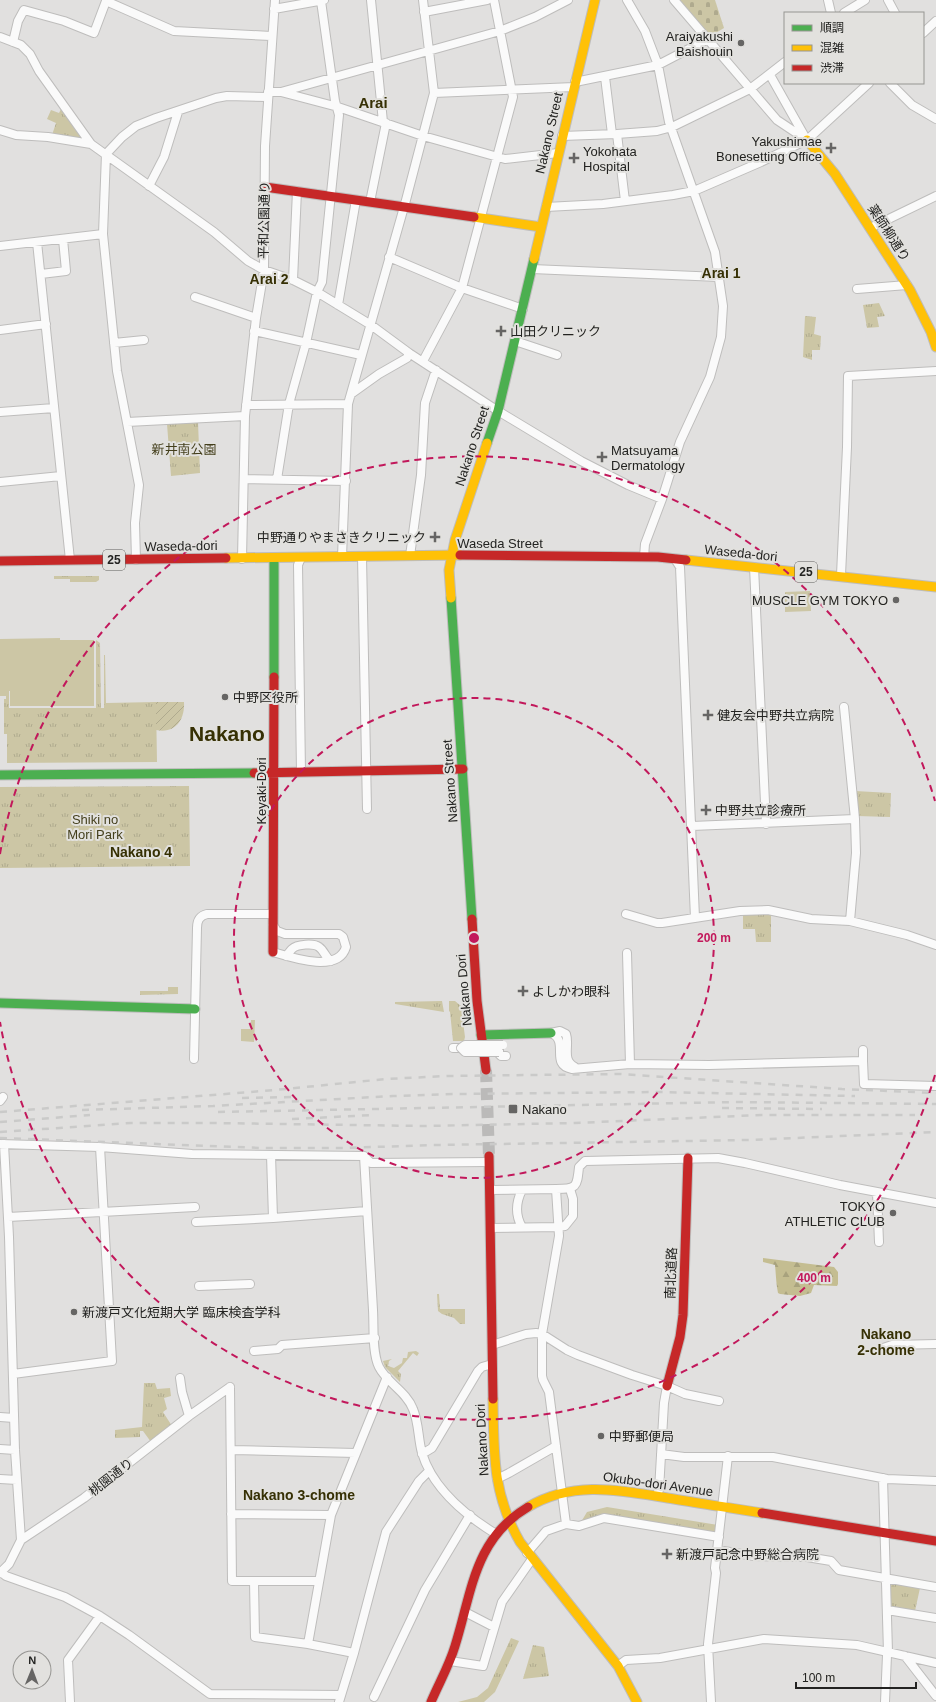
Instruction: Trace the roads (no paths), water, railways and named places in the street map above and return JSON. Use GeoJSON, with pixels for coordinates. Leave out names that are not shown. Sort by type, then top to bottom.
{"type":"FeatureCollection","features":[{"type":"Feature","properties":{"kind":"main road","name":"Nakano Street"},"geometry":{"type":"LineString","coordinates":[[481,1035],[477,1001],[449,570],[451,556],[498,411],[595,0]]}},
{"type":"Feature","properties":{"kind":"main road","name":"薬師柳通り"},"geometry":{"type":"LineString","coordinates":[[807,140],[832,169],[907,285],[933,331],[936,347]]}},
{"type":"Feature","properties":{"kind":"main road"},"geometry":{"type":"LineString","coordinates":[[265,187],[541,227]]}},
{"type":"Feature","properties":{"kind":"main road","name":"Waseda-dori"},"geometry":{"type":"LineString","coordinates":[[0,561],[362,557]]}},
{"type":"Feature","properties":{"kind":"main road","name":"Waseda Street"},"geometry":{"type":"LineString","coordinates":[[362,557],[644,557]]}},
{"type":"Feature","properties":{"kind":"main road","name":"Waseda-dori"},"geometry":{"type":"LineString","coordinates":[[644,557],[754,567],[936,587]]}},
{"type":"Feature","properties":{"kind":"main road","name":"Keyaki-Dori"},"geometry":{"type":"LineString","coordinates":[[273,952],[274,558]]}},
{"type":"Feature","properties":{"kind":"main road"},"geometry":{"type":"LineString","coordinates":[[0,775],[274,773],[462,769]]}},
{"type":"Feature","properties":{"kind":"main road"},"geometry":{"type":"LineString","coordinates":[[0,1003],[195,1009]]}},
{"type":"Feature","properties":{"kind":"main road"},"geometry":{"type":"LineString","coordinates":[[481,1035],[552,1033]]}},
{"type":"Feature","properties":{"kind":"main road","name":"Nakano Dori"},"geometry":{"type":"LineString","coordinates":[[481,1035],[486,1070]]}},
{"type":"Feature","properties":{"kind":"main road","name":"南北道路"},"geometry":{"type":"LineString","coordinates":[[667,1386],[680,1337],[683,1316],[688,1158]]}},
{"type":"Feature","properties":{"kind":"main road","name":"Nakano Dori"},"geometry":{"type":"LineString","coordinates":[[489,1159],[494,1463],[497,1478],[516,1537],[618,1666],[637,1702]]}},
{"type":"Feature","properties":{"kind":"main road","name":"Okubo-dori Avenue"},"geometry":{"type":"LineString","coordinates":[[431,1702],[450,1661],[480,1562],[496,1534],[535,1502],[563,1492],[581,1489],[602,1489],[656,1496],[936,1541]]}},
{"type":"Feature","properties":{"kind":"street","name":"平和公園通り"},"geometry":{"type":"LineString","coordinates":[[242,559],[245,416],[254,331],[264,270],[268,94],[275,0]]}},
{"type":"Feature","properties":{"kind":"street"},"geometry":{"type":"LineString","coordinates":[[274,9],[322,0],[335,101],[338,107],[339,115],[322,282],[317,292],[306,343],[289,404],[277,479]]}},
{"type":"Feature","properties":{"kind":"street"},"geometry":{"type":"LineString","coordinates":[[370,202],[385,123],[371,0]]}},
{"type":"Feature","properties":{"kind":"street"},"geometry":{"type":"LineString","coordinates":[[342,557],[348,404],[404,207],[434,93],[423,0]]}},
{"type":"Feature","properties":{"kind":"street"},"geometry":{"type":"LineString","coordinates":[[424,12],[487,0]]}},
{"type":"Feature","properties":{"kind":"street"},"geometry":{"type":"LineString","coordinates":[[423,361],[462,288],[513,97],[494,0]]}},
{"type":"Feature","properties":{"kind":"street"},"geometry":{"type":"LineString","coordinates":[[136,560],[135,523],[139,485],[117,371],[103,234],[106,154],[136,126],[216,98],[281,92],[500,31],[535,17],[568,0]]}},
{"type":"Feature","properties":{"kind":"street"},"geometry":{"type":"LineString","coordinates":[[627,0],[645,32],[658,65],[669,122],[715,252],[723,306],[721,336],[710,377],[704,393],[680,442],[662,499],[645,544],[644,557]]}},
{"type":"Feature","properties":{"kind":"street"},"geometry":{"type":"LineString","coordinates":[[674,0],[777,120],[807,140]]}},
{"type":"Feature","properties":{"kind":"street"},"geometry":{"type":"LineString","coordinates":[[828,0],[831,12]]}},
{"type":"Feature","properties":{"kind":"street"},"geometry":{"type":"LineString","coordinates":[[846,12],[865,0]]}},
{"type":"Feature","properties":{"kind":"street"},"geometry":{"type":"LineString","coordinates":[[888,0],[894,12]]}},
{"type":"Feature","properties":{"kind":"street"},"geometry":{"type":"LineString","coordinates":[[13,42],[18,20],[24,10],[64,21],[94,33],[106,1],[174,31],[272,36]]}},
{"type":"Feature","properties":{"kind":"street"},"geometry":{"type":"LineString","coordinates":[[924,32],[936,21]]}},
{"type":"Feature","properties":{"kind":"street"},"geometry":{"type":"LineString","coordinates":[[0,38],[22,45],[30,54],[39,71],[91,144],[214,232],[248,261],[264,270],[293,280],[317,292],[370,324],[409,353],[498,411],[580,461],[628,485],[662,499]]}},
{"type":"Feature","properties":{"kind":"street"},"geometry":{"type":"LineString","coordinates":[[434,93],[574,85],[658,65],[708,39]]}},
{"type":"Feature","properties":{"kind":"street"},"geometry":{"type":"LineString","coordinates":[[562,136],[614,134],[672,127],[750,89],[784,63]]}},
{"type":"Feature","properties":{"kind":"street"},"geometry":{"type":"LineString","coordinates":[[770,75],[807,140]]}},
{"type":"Feature","properties":{"kind":"street"},"geometry":{"type":"LineString","coordinates":[[605,77],[625,201]]}},
{"type":"Feature","properties":{"kind":"street"},"geometry":{"type":"LineString","coordinates":[[546,207],[641,200],[694,191],[807,140],[868,84]]}},
{"type":"Feature","properties":{"kind":"street"},"geometry":{"type":"LineString","coordinates":[[891,84],[912,105],[936,119]]}},
{"type":"Feature","properties":{"kind":"street"},"geometry":{"type":"LineString","coordinates":[[281,92],[338,107],[423,136],[505,159],[558,152]]}},
{"type":"Feature","properties":{"kind":"street"},"geometry":{"type":"LineString","coordinates":[[149,186],[164,157],[178,112]]}},
{"type":"Feature","properties":{"kind":"street"},"geometry":{"type":"LineString","coordinates":[[0,130],[16,135],[48,137],[91,144]]}},
{"type":"Feature","properties":{"kind":"street"},"geometry":{"type":"LineString","coordinates":[[293,280],[298,191]]}},
{"type":"Feature","properties":{"kind":"street"},"geometry":{"type":"LineString","coordinates":[[870,228],[936,196]]}},
{"type":"Feature","properties":{"kind":"street"},"geometry":{"type":"LineString","coordinates":[[338,305],[356,200]]}},
{"type":"Feature","properties":{"kind":"street"},"geometry":{"type":"LineString","coordinates":[[0,246],[103,234]]}},
{"type":"Feature","properties":{"kind":"street"},"geometry":{"type":"LineString","coordinates":[[41,274],[66,271],[63,239]]}},
{"type":"Feature","properties":{"kind":"street"},"geometry":{"type":"LineString","coordinates":[[37,242],[70,560]]}},
{"type":"Feature","properties":{"kind":"street"},"geometry":{"type":"LineString","coordinates":[[389,257],[462,288],[523,309]]}},
{"type":"Feature","properties":{"kind":"street"},"geometry":{"type":"LineString","coordinates":[[532,268],[719,277]]}},
{"type":"Feature","properties":{"kind":"street"},"geometry":{"type":"LineString","coordinates":[[857,289],[907,285]]}},
{"type":"Feature","properties":{"kind":"street"},"geometry":{"type":"LineString","coordinates":[[195,297],[256,318]]}},
{"type":"Feature","properties":{"kind":"street"},"geometry":{"type":"LineString","coordinates":[[0,330],[46,324]]}},
{"type":"Feature","properties":{"kind":"street"},"geometry":{"type":"LineString","coordinates":[[254,331],[361,354]]}},
{"type":"Feature","properties":{"kind":"street"},"geometry":{"type":"LineString","coordinates":[[114,343],[144,340]]}},
{"type":"Feature","properties":{"kind":"street"},"geometry":{"type":"LineString","coordinates":[[515,341],[557,355]]}},
{"type":"Feature","properties":{"kind":"street"},"geometry":{"type":"LineString","coordinates":[[351,394],[379,374],[407,358],[409,353]]}},
{"type":"Feature","properties":{"kind":"street"},"geometry":{"type":"LineString","coordinates":[[410,556],[421,475],[425,403],[436,370]]}},
{"type":"Feature","properties":{"kind":"street"},"geometry":{"type":"LineString","coordinates":[[841,576],[847,447],[848,376],[936,371]]}},
{"type":"Feature","properties":{"kind":"street"},"geometry":{"type":"LineString","coordinates":[[695,389],[704,393]]}},
{"type":"Feature","properties":{"kind":"street"},"geometry":{"type":"LineString","coordinates":[[246,405],[348,404]]}},
{"type":"Feature","properties":{"kind":"street"},"geometry":{"type":"LineString","coordinates":[[0,412],[54,408]]}},
{"type":"Feature","properties":{"kind":"street"},"geometry":{"type":"LineString","coordinates":[[127,422],[245,416]]}},
{"type":"Feature","properties":{"kind":"street"},"geometry":{"type":"LineString","coordinates":[[0,482],[61,476]]}},
{"type":"Feature","properties":{"kind":"street"},"geometry":{"type":"LineString","coordinates":[[244,479],[346,481]]}},
{"type":"Feature","properties":{"kind":"street"},"geometry":{"type":"LineString","coordinates":[[362,557],[367,809]]}},
{"type":"Feature","properties":{"kind":"street"},"geometry":{"type":"LineString","coordinates":[[301,558],[298,566],[301,772]]}},
{"type":"Feature","properties":{"kind":"street"},"geometry":{"type":"LineString","coordinates":[[676,559],[680,566],[695,918]]}},
{"type":"Feature","properties":{"kind":"street"},"geometry":{"type":"LineString","coordinates":[[754,567],[766,824]]}},
{"type":"Feature","properties":{"kind":"street"},"geometry":{"type":"LineString","coordinates":[[844,707],[855,819],[856,853],[850,921]]}},
{"type":"Feature","properties":{"kind":"street"},"geometry":{"type":"LineString","coordinates":[[692,826],[855,819]]}},
{"type":"Feature","properties":{"kind":"street"},"geometry":{"type":"LineString","coordinates":[[626,914],[657,923],[740,911],[768,910],[811,919],[850,921],[907,935],[936,945]]}},
{"type":"Feature","properties":{"kind":"street"},"geometry":{"type":"LineString","coordinates":[[194,1059],[197,928],[200,917],[207,914],[273,914]]}},
{"type":"Feature","properties":{"kind":"street"},"geometry":{"type":"LineString","coordinates":[[273,924],[280,933],[334,934],[343,937],[345,942],[345,951],[340,957],[331,961],[308,961],[273,952]]}},
{"type":"Feature","properties":{"kind":"street"},"geometry":{"type":"LineString","coordinates":[[286,956],[292,948],[297,946],[315,945],[319,946],[328,960],[331,961]]}},
{"type":"Feature","properties":{"kind":"street"},"geometry":{"type":"LineString","coordinates":[[627,953],[630,1064]]}},
{"type":"Feature","properties":{"kind":"street"},"geometry":{"type":"LineString","coordinates":[[552,1033],[560,1039],[560,1057],[562,1062],[568,1068],[630,1064],[709,1065],[863,1061]]}},
{"type":"Feature","properties":{"kind":"street"},"geometry":{"type":"LineString","coordinates":[[457,1048],[465,1045],[502,1050]]}},
{"type":"Feature","properties":{"kind":"street"},"geometry":{"type":"LineString","coordinates":[[862,1050],[864,1084],[936,1086]]}},
{"type":"Feature","properties":{"kind":"street"},"geometry":{"type":"LineString","coordinates":[[22,1540],[15,1450],[9,1237],[8,1217],[3,1184],[2,1144],[100,1147],[192,1154],[364,1156],[371,1163],[489,1159]]}},
{"type":"Feature","properties":{"kind":"street"},"geometry":{"type":"LineString","coordinates":[[13,1374],[112,1361],[100,1147]]}},
{"type":"Feature","properties":{"kind":"street"},"geometry":{"type":"LineString","coordinates":[[271,1155],[273,1218]]}},
{"type":"Feature","properties":{"kind":"street"},"geometry":{"type":"LineString","coordinates":[[364,1156],[375,1338],[379,1368],[411,1402],[415,1415],[422,1454],[429,1471],[452,1501],[496,1534]]}},
{"type":"Feature","properties":{"kind":"street"},"geometry":{"type":"LineString","coordinates":[[490,1190],[570,1189],[576,1185],[579,1166],[585,1161],[718,1158],[745,1162],[877,1193],[936,1203]]}},
{"type":"Feature","properties":{"kind":"street"},"geometry":{"type":"LineString","coordinates":[[556,1189],[559,1236],[542,1334],[542,1376],[550,1392],[566,1524]]}},
{"type":"Feature","properties":{"kind":"street"},"geometry":{"type":"LineString","coordinates":[[490,1228],[565,1226],[573,1216],[573,1199],[570,1189]]}},
{"type":"Feature","properties":{"kind":"street"},"geometry":{"type":"LineString","coordinates":[[522,1190],[517,1199],[517,1219],[522,1227]]}},
{"type":"Feature","properties":{"kind":"street"},"geometry":{"type":"LineString","coordinates":[[877,1193],[879,1242]]}},
{"type":"Feature","properties":{"kind":"street"},"geometry":{"type":"LineString","coordinates":[[8,1217],[195,1207]]}},
{"type":"Feature","properties":{"kind":"street"},"geometry":{"type":"LineString","coordinates":[[196,1222],[367,1211]]}},
{"type":"Feature","properties":{"kind":"street"},"geometry":{"type":"LineString","coordinates":[[0,1235],[9,1237]]}},
{"type":"Feature","properties":{"kind":"street"},"geometry":{"type":"LineString","coordinates":[[199,1286],[250,1284]]}},
{"type":"Feature","properties":{"kind":"street"},"geometry":{"type":"LineString","coordinates":[[492,1345],[536,1332],[542,1334],[568,1351],[632,1375],[667,1386],[685,1394],[719,1401]]}},
{"type":"Feature","properties":{"kind":"street"},"geometry":{"type":"LineString","coordinates":[[254,1351],[278,1349],[282,1345],[375,1338]]}},
{"type":"Feature","properties":{"kind":"street"},"geometry":{"type":"LineString","coordinates":[[883,1348],[892,1345],[936,1344]]}},
{"type":"Feature","properties":{"kind":"street"},"geometry":{"type":"LineString","coordinates":[[422,1454],[432,1448],[473,1382],[480,1368],[492,1364]]}},
{"type":"Feature","properties":{"kind":"street"},"geometry":{"type":"LineString","coordinates":[[308,1644],[331,1515],[387,1377]]}},
{"type":"Feature","properties":{"kind":"street"},"geometry":{"type":"LineString","coordinates":[[180,1378],[182,1392],[189,1416]]}},
{"type":"Feature","properties":{"kind":"street"},"geometry":{"type":"LineString","coordinates":[[656,1496],[659,1490],[664,1403],[667,1386]]}},
{"type":"Feature","properties":{"kind":"street","name":"桃園通り"},"geometry":{"type":"LineString","coordinates":[[1,1573],[22,1540],[84,1498],[189,1416],[230,1387],[231,1450]]}},
{"type":"Feature","properties":{"kind":"street"},"geometry":{"type":"LineString","coordinates":[[0,1417],[14,1418]]}},
{"type":"Feature","properties":{"kind":"street"},"geometry":{"type":"LineString","coordinates":[[497,1478],[556,1446]]}},
{"type":"Feature","properties":{"kind":"street"},"geometry":{"type":"LineString","coordinates":[[0,1449],[15,1450]]}},
{"type":"Feature","properties":{"kind":"street"},"geometry":{"type":"LineString","coordinates":[[319,1581],[232,1581],[231,1450],[356,1453]]}},
{"type":"Feature","properties":{"kind":"street"},"geometry":{"type":"LineString","coordinates":[[661,1454],[684,1457],[773,1457],[883,1478],[936,1481]]}},
{"type":"Feature","properties":{"kind":"street"},"geometry":{"type":"LineString","coordinates":[[711,1702],[708,1644],[728,1456]]}},
{"type":"Feature","properties":{"kind":"street"},"geometry":{"type":"LineString","coordinates":[[1,1573],[65,1597],[100,1616],[130,1635],[210,1694],[340,1699],[354,1653],[386,1532],[419,1481],[429,1471]]}},
{"type":"Feature","properties":{"kind":"street"},"geometry":{"type":"LineString","coordinates":[[883,1478],[888,1652],[886,1655],[885,1702]]}},
{"type":"Feature","properties":{"kind":"street"},"geometry":{"type":"LineString","coordinates":[[0,1479],[17,1480]]}},
{"type":"Feature","properties":{"kind":"street"},"geometry":{"type":"LineString","coordinates":[[231,1514],[331,1515]]}},
{"type":"Feature","properties":{"kind":"street"},"geometry":{"type":"LineString","coordinates":[[374,1697],[425,1590],[470,1515]]}},
{"type":"Feature","properties":{"kind":"street"},"geometry":{"type":"LineString","coordinates":[[450,1661],[483,1666],[502,1602],[546,1531],[566,1524],[579,1526],[608,1518],[719,1537]]}},
{"type":"Feature","properties":{"kind":"street"},"geometry":{"type":"LineString","coordinates":[[718,1550],[754,1556],[813,1558],[831,1561],[839,1570],[936,1587]]}},
{"type":"Feature","properties":{"kind":"street"},"geometry":{"type":"LineString","coordinates":[[254,1581],[255,1637],[308,1644],[354,1653]]}},
{"type":"Feature","properties":{"kind":"street"},"geometry":{"type":"LineString","coordinates":[[887,1610],[936,1618]]}},
{"type":"Feature","properties":{"kind":"street"},"geometry":{"type":"LineString","coordinates":[[465,1612],[494,1627]]}},
{"type":"Feature","properties":{"kind":"street"},"geometry":{"type":"LineString","coordinates":[[70,1702],[68,1660],[100,1616]]}},
{"type":"Feature","properties":{"kind":"street"},"geometry":{"type":"LineString","coordinates":[[618,1666],[626,1660],[660,1658],[737,1643],[769,1639],[857,1645],[936,1663]]}},
{"type":"Feature","properties":{"kind":"street"},"geometry":{"type":"LineString","coordinates":[[905,1656],[936,1696]]}},
{"type":"Feature","properties":{"kind":"street"},"geometry":{"type":"LineString","coordinates":[[206,1702],[210,1694]]}},
{"type":"Feature","properties":{"kind":"tunnel"},"geometry":{"type":"LineString","coordinates":[[486,1070],[489,1156]]}},
{"type":"Feature","properties":{"kind":"railway"},"geometry":{"type":"LineString","coordinates":[[0,1112],[275,1090],[386,1079],[447,1076],[620,1074],[842,1089],[936,1093]]}},
{"type":"Feature","properties":{"kind":"railway"},"geometry":{"type":"LineString","coordinates":[[82,1110],[213,1106],[454,1094],[657,1092],[855,1096]]}},
{"type":"Feature","properties":{"kind":"railway"},"geometry":{"type":"LineString","coordinates":[[242,1098],[292,1097]]}},
{"type":"Feature","properties":{"kind":"railway"},"geometry":{"type":"LineString","coordinates":[[218,1112],[736,1102],[936,1104]]}},
{"type":"Feature","properties":{"kind":"railway"},"geometry":{"type":"LineString","coordinates":[[722,1108],[822,1109]]}},
{"type":"Feature","properties":{"kind":"railway"},"geometry":{"type":"LineString","coordinates":[[0,1122],[90,1115]]}},
{"type":"Feature","properties":{"kind":"railway"},"geometry":{"type":"LineString","coordinates":[[292,1119],[374,1115]]}},
{"type":"Feature","properties":{"kind":"railway"},"geometry":{"type":"LineString","coordinates":[[0,1132],[131,1123],[423,1126],[575,1123],[761,1115],[915,1115]]}},
{"type":"Feature","properties":{"kind":"railway"},"geometry":{"type":"LineString","coordinates":[[0,1138],[262,1148],[343,1148],[749,1140],[936,1132]]}},
{"type":"Feature","properties":{"kind":"place","name":"Araiyakushi Baishouin"},"geometry":{"type":"Point","coordinates":[741,43]}},
{"type":"Feature","properties":{"kind":"place","name":"Yakushimae Bonesetting Office"},"geometry":{"type":"Point","coordinates":[831,148]}},
{"type":"Feature","properties":{"kind":"place","name":"Yokohata Hospital"},"geometry":{"type":"Point","coordinates":[574,158]}},
{"type":"Feature","properties":{"kind":"place","name":"山田クリニック"},"geometry":{"type":"Point","coordinates":[501,331]}},
{"type":"Feature","properties":{"kind":"place","name":"Matsuyama Dermatology"},"geometry":{"type":"Point","coordinates":[602,457]}},
{"type":"Feature","properties":{"kind":"place","name":"中野通りやまさきクリニック"},"geometry":{"type":"Point","coordinates":[435,537]}},
{"type":"Feature","properties":{"kind":"place","name":"MUSCLE GYM TOKYO"},"geometry":{"type":"Point","coordinates":[896,600]}},
{"type":"Feature","properties":{"kind":"place","name":"中野区役所"},"geometry":{"type":"Point","coordinates":[225,697]}},
{"type":"Feature","properties":{"kind":"place","name":"健友会中野共立病院"},"geometry":{"type":"Point","coordinates":[708,715]}},
{"type":"Feature","properties":{"kind":"place","name":"中野共立診療所"},"geometry":{"type":"Point","coordinates":[706,810]}},
{"type":"Feature","properties":{"kind":"place","name":"よしかわ眼科"},"geometry":{"type":"Point","coordinates":[523,991]}},
{"type":"Feature","properties":{"kind":"place","name":"Nakano"},"geometry":{"type":"Point","coordinates":[513,1109]}},
{"type":"Feature","properties":{"kind":"place","name":"TOKYO ATHLETIC CLUB"},"geometry":{"type":"Point","coordinates":[893,1213]}},
{"type":"Feature","properties":{"kind":"place","name":"新渡戸文化短期大学 臨床検査学科"},"geometry":{"type":"Point","coordinates":[74,1312]}},
{"type":"Feature","properties":{"kind":"place","name":"中野郵便局"},"geometry":{"type":"Point","coordinates":[601,1436]}},
{"type":"Feature","properties":{"kind":"place","name":"新渡戸記念中野総合病院"},"geometry":{"type":"Point","coordinates":[667,1554]}},
{"type":"Feature","properties":{"kind":"district","name":"Arai"},"geometry":{"type":"Point","coordinates":[373,102]}},
{"type":"Feature","properties":{"kind":"district","name":"Arai 1"},"geometry":{"type":"Point","coordinates":[721,273]}},
{"type":"Feature","properties":{"kind":"district","name":"Arai 2"},"geometry":{"type":"Point","coordinates":[269,279]}},
{"type":"Feature","properties":{"kind":"district","name":"Nakano"},"geometry":{"type":"Point","coordinates":[227,733]}},
{"type":"Feature","properties":{"kind":"district","name":"Nakano 4"},"geometry":{"type":"Point","coordinates":[141,852]}},
{"type":"Feature","properties":{"kind":"district","name":"Nakano 2-chome"},"geometry":{"type":"Point","coordinates":[886,1342]}},
{"type":"Feature","properties":{"kind":"district","name":"Nakano 3-chome"},"geometry":{"type":"Point","coordinates":[299,1495]}},
{"type":"Feature","properties":{"kind":"park label","name":"新井南公園"},"geometry":{"type":"Point","coordinates":[184,449]}},
{"type":"Feature","properties":{"kind":"park label","name":"Shiki no Mori Park"},"geometry":{"type":"Point","coordinates":[95,826]}}]}
